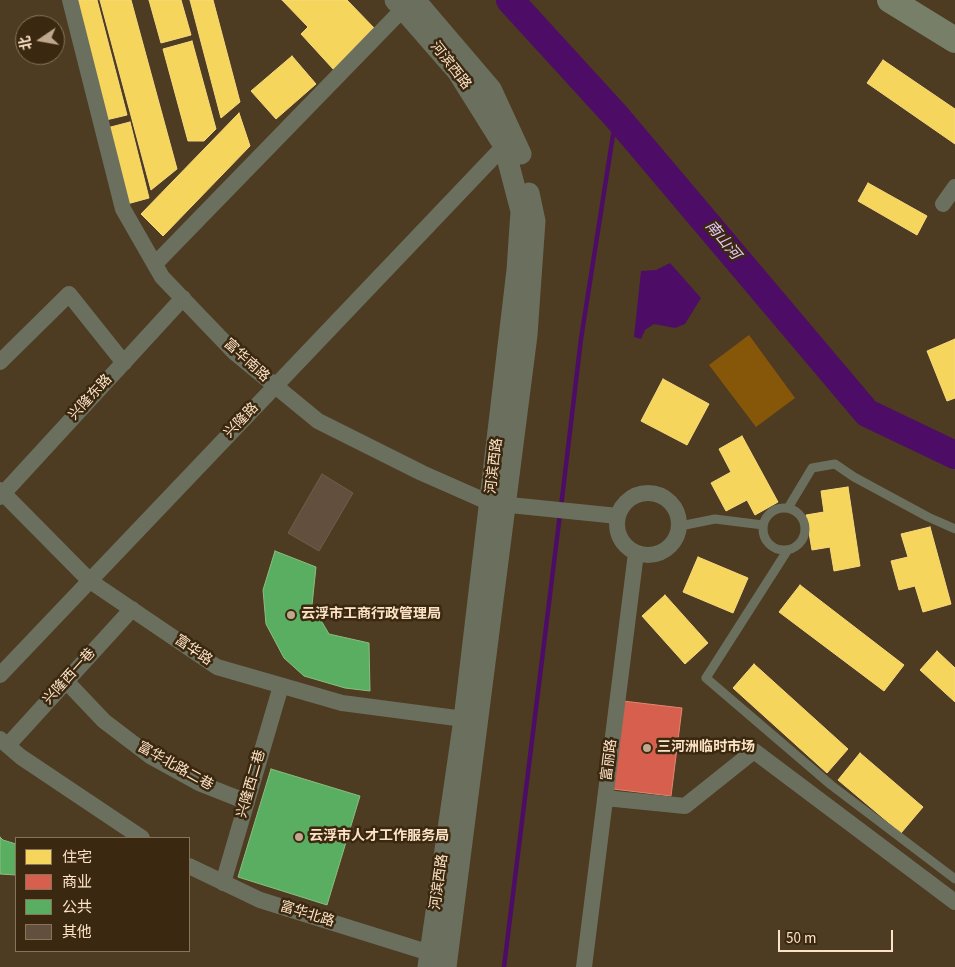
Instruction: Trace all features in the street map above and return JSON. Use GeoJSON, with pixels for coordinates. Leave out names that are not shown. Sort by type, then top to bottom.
{"type":"FeatureCollection","features":[{"type":"Feature","properties":{"kind":"main road"},"geometry":{"type":"LineString","coordinates":[[890,0],[955,40]]}},
{"type":"Feature","properties":{"kind":"street","name":"富华南路"},"geometry":{"type":"LineString","coordinates":[[70,0],[123,209],[162,277],[234,352],[318,421],[422,473],[506,504],[618,516]]}},
{"type":"Feature","properties":{"kind":"street"},"geometry":{"type":"LineString","coordinates":[[155,264],[404,3]]}},
{"type":"Feature","properties":{"kind":"street","name":"河滨西路"},"geometry":{"type":"LineString","coordinates":[[404,3],[457,71],[504,146],[520,211],[506,504],[464,720],[429,960]]}},
{"type":"Feature","properties":{"kind":"street","name":"河滨西路"},"geometry":{"type":"LineString","coordinates":[[404,3],[491,89],[519,146],[535,221],[527,335],[446,967]]}},
{"type":"Feature","properties":{"kind":"street","name":"兴隆路"},"geometry":{"type":"LineString","coordinates":[[0,675],[504,146]]}},
{"type":"Feature","properties":{"kind":"street"},"geometry":{"type":"LineString","coordinates":[[943,204],[955,187]]}},
{"type":"Feature","properties":{"kind":"street"},"geometry":{"type":"LineString","coordinates":[[0,362],[69,294],[124,363]]}},
{"type":"Feature","properties":{"kind":"street","name":"兴隆东路"},"geometry":{"type":"LineString","coordinates":[[1,494],[183,298]]}},
{"type":"Feature","properties":{"kind":"street"},"geometry":{"type":"LineString","coordinates":[[650,493],[670,502],[676,510],[680,526],[674,542],[663,552],[648,556],[636,553],[622,541],[617,528],[618,516],[622,506],[632,497],[650,493]]}},
{"type":"Feature","properties":{"kind":"street","name":"富华路"},"geometry":{"type":"LineString","coordinates":[[1,494],[90,581],[217,667],[342,703],[464,720]]}},
{"type":"Feature","properties":{"kind":"street","name":"富丽路"},"geometry":{"type":"LineString","coordinates":[[584,967],[636,553]]}},
{"type":"Feature","properties":{"kind":"street","name":"兴隆西一巷"},"geometry":{"type":"LineString","coordinates":[[4,742],[66,681],[132,609]]}},
{"type":"Feature","properties":{"kind":"street","name":"富华北路二巷"},"geometry":{"type":"LineString","coordinates":[[66,681],[104,721],[150,756],[199,783],[247,802]]}},
{"type":"Feature","properties":{"kind":"street","name":"兴隆西二巷"},"geometry":{"type":"LineString","coordinates":[[223,883],[281,686]]}},
{"type":"Feature","properties":{"kind":"street"},"geometry":{"type":"LineString","coordinates":[[4,742],[21,757],[141,837]]}},
{"type":"Feature","properties":{"kind":"street"},"geometry":{"type":"LineString","coordinates":[[605,798],[685,806],[754,751],[955,902]]}},
{"type":"Feature","properties":{"kind":"street","name":"富华北路"},"geometry":{"type":"LineString","coordinates":[[190,866],[260,900],[429,960]]}},
{"type":"Feature","properties":{"kind":"lane"},"geometry":{"type":"LineString","coordinates":[[787,551],[775,549],[767,542],[763,532],[763,525],[772,512],[788,508],[812,468],[835,464],[854,477],[955,529]]}},
{"type":"Feature","properties":{"kind":"lane"},"geometry":{"type":"LineString","coordinates":[[788,508],[802,518],[806,530],[801,543],[787,551],[706,678],[831,785],[955,879]]}},
{"type":"Feature","properties":{"kind":"lane"},"geometry":{"type":"LineString","coordinates":[[680,526],[715,518],[763,525]]}},
{"type":"Feature","properties":{"kind":"shaded area"},"geometry":{"type":"Polygon","coordinates":[[[670,263],[701,298],[685,324],[675,328],[654,324],[645,330],[641,339],[634,337],[641,271],[656,270],[670,263]]]}},
{"type":"Feature","properties":{"kind":"shaded area"},"geometry":{"type":"Polygon","coordinates":[[[749,335],[795,398],[756,427],[709,365],[749,335]]]}},
{"type":"Feature","properties":{"kind":"building: 住宅"},"geometry":{"type":"Polygon","coordinates":[[[74,0],[97,0],[127,115],[106,120],[74,0]]]}},
{"type":"Feature","properties":{"kind":"building: 住宅"},"geometry":{"type":"Polygon","coordinates":[[[100,0],[131,0],[177,169],[151,190],[100,0]]]}},
{"type":"Feature","properties":{"kind":"building: 住宅"},"geometry":{"type":"Polygon","coordinates":[[[149,0],[181,0],[191,35],[161,43],[149,0]]]}},
{"type":"Feature","properties":{"kind":"building: 住宅"},"geometry":{"type":"Polygon","coordinates":[[[190,0],[213,0],[240,102],[221,118],[190,0]]]}},
{"type":"Feature","properties":{"kind":"building: 住宅"},"geometry":{"type":"Polygon","coordinates":[[[282,0],[347,0],[376,30],[334,70],[301,34],[308,27],[282,0]]]}},
{"type":"Feature","properties":{"kind":"building: 住宅"},"geometry":{"type":"Polygon","coordinates":[[[192,41],[216,129],[204,141],[188,141],[163,49],[192,41]]]}},
{"type":"Feature","properties":{"kind":"building: 住宅"},"geometry":{"type":"Polygon","coordinates":[[[292,56],[316,84],[276,119],[251,91],[292,56]]]}},
{"type":"Feature","properties":{"kind":"building: 住宅"},"geometry":{"type":"Polygon","coordinates":[[[883,60],[955,109],[955,144],[867,83],[883,60]]]}},
{"type":"Feature","properties":{"kind":"building: 住宅"},"geometry":{"type":"Polygon","coordinates":[[[239,113],[250,146],[163,236],[141,214],[239,113]]]}},
{"type":"Feature","properties":{"kind":"building: 住宅"},"geometry":{"type":"Polygon","coordinates":[[[130,122],[149,198],[127,204],[107,128],[130,122]]]}},
{"type":"Feature","properties":{"kind":"building: 住宅"},"geometry":{"type":"Polygon","coordinates":[[[868,183],[927,216],[917,235],[858,201],[868,183]]]}},
{"type":"Feature","properties":{"kind":"building: 住宅"},"geometry":{"type":"Polygon","coordinates":[[[955,339],[955,398],[947,401],[927,351],[955,339]]]}},
{"type":"Feature","properties":{"kind":"building: 住宅"},"geometry":{"type":"Polygon","coordinates":[[[663,379],[709,404],[687,445],[641,421],[663,379]]]}},
{"type":"Feature","properties":{"kind":"building: 住宅"},"geometry":{"type":"Polygon","coordinates":[[[742,436],[778,502],[755,515],[747,500],[726,511],[711,483],[731,472],[719,449],[742,436]]]}},
{"type":"Feature","properties":{"kind":"building: 住宅"},"geometry":{"type":"Polygon","coordinates":[[[848,487],[860,566],[834,571],[830,547],[812,550],[806,515],[824,512],[821,491],[848,487]]]}},
{"type":"Feature","properties":{"kind":"building: 住宅"},"geometry":{"type":"Polygon","coordinates":[[[930,527],[951,604],[923,612],[915,586],[899,590],[891,561],[908,557],[901,534],[930,527]]]}},
{"type":"Feature","properties":{"kind":"building: 住宅"},"geometry":{"type":"Polygon","coordinates":[[[698,557],[748,578],[733,613],[683,592],[698,557]]]}},
{"type":"Feature","properties":{"kind":"building: 住宅"},"geometry":{"type":"Polygon","coordinates":[[[800,585],[904,665],[884,691],[779,612],[800,585]]]}},
{"type":"Feature","properties":{"kind":"building: 住宅"},"geometry":{"type":"Polygon","coordinates":[[[665,595],[708,643],[685,664],[642,616],[665,595]]]}},
{"type":"Feature","properties":{"kind":"building: 住宅"},"geometry":{"type":"Polygon","coordinates":[[[937,651],[955,668],[955,702],[920,670],[937,651]]]}},
{"type":"Feature","properties":{"kind":"building: 住宅"},"geometry":{"type":"Polygon","coordinates":[[[754,664],[848,749],[827,773],[733,688],[754,664]]]}},
{"type":"Feature","properties":{"kind":"building: 住宅"},"geometry":{"type":"Polygon","coordinates":[[[860,753],[923,807],[901,833],[838,780],[860,753]]]}},
{"type":"Feature","properties":{"kind":"building: 商业","name":"三河洲临时市场"},"geometry":{"type":"Polygon","coordinates":[[[623,701],[682,708],[671,796],[613,789],[623,701]]]}},
{"type":"Feature","properties":{"kind":"building: 公共","name":"云浮市工商行政管理局"},"geometry":{"type":"Polygon","coordinates":[[[275,551],[316,567],[312,605],[329,634],[369,643],[370,691],[345,688],[304,676],[284,658],[266,624],[263,590],[275,551]]]}},
{"type":"Feature","properties":{"kind":"building: 公共","name":"云浮市人才工作服务局"},"geometry":{"type":"Polygon","coordinates":[[[271,769],[360,796],[327,905],[238,877],[271,769]]]}},
{"type":"Feature","properties":{"kind":"building: 公共"},"geometry":{"type":"Polygon","coordinates":[[[0,837],[3,840],[15,844],[15,875],[0,874],[0,837]]]}},
{"type":"Feature","properties":{"kind":"building: 其他"},"geometry":{"type":"Polygon","coordinates":[[[322,474],[353,493],[319,551],[288,533],[322,474]]]}},
{"type":"Feature","properties":{"kind":"waterway","name":"南山河"},"geometry":{"type":"LineString","coordinates":[[510,0],[616,116],[867,413],[955,455]]}},
{"type":"Feature","properties":{"kind":"waterway"},"geometry":{"type":"LineString","coordinates":[[561,507],[581,339],[616,116]]}},
{"type":"Feature","properties":{"kind":"waterway"},"geometry":{"type":"LineString","coordinates":[[504,967],[560,514]]}},
{"type":"Feature","properties":{"kind":"place","name":"云浮市工商行政管理局"},"geometry":{"type":"Point","coordinates":[291,615]}},
{"type":"Feature","properties":{"kind":"place","name":"三河洲临时市场"},"geometry":{"type":"Point","coordinates":[647,748]}},
{"type":"Feature","properties":{"kind":"place","name":"云浮市人才工作服务局"},"geometry":{"type":"Point","coordinates":[299,837]}}]}
